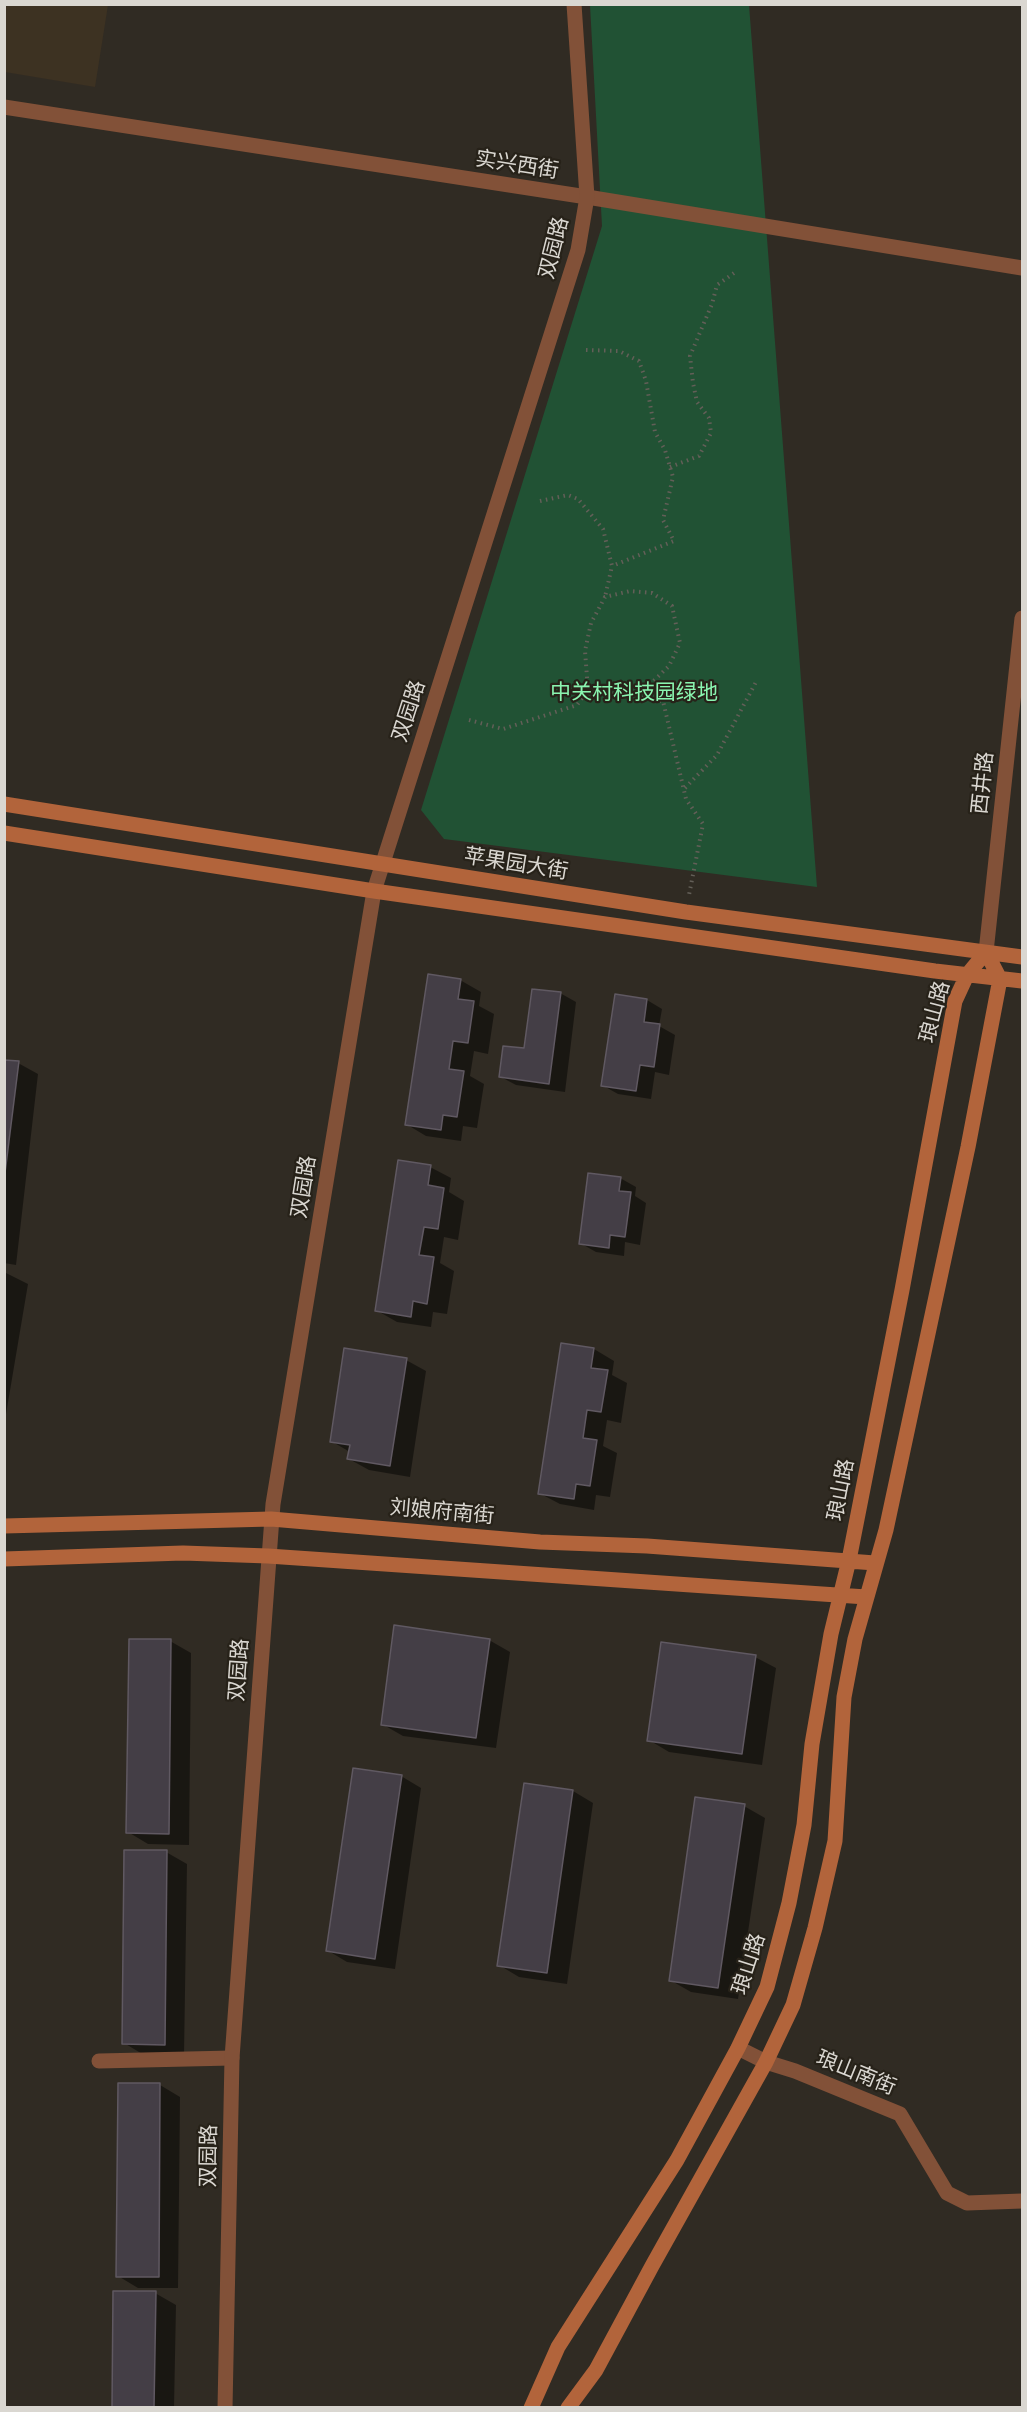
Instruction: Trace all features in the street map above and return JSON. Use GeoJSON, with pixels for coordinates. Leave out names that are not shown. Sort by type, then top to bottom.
{"type":"FeatureCollection","features":[{"type":"Feature","properties":{"kind":"main road","name":"苹果园大街"},"geometry":{"type":"LineString","coordinates":[[4,804],[686,912],[1023,957]]}},
{"type":"Feature","properties":{"kind":"main road"},"geometry":{"type":"LineString","coordinates":[[4,833],[374,891],[1023,981]]}},
{"type":"Feature","properties":{"kind":"main road","name":"琅山路"},"geometry":{"type":"LineString","coordinates":[[531,2408],[558,2347],[676,2160],[738,2048],[767,1987],[789,1904],[804,1824],[814,1733],[902,1290],[955,1001],[967,975],[986,952]]}},
{"type":"Feature","properties":{"kind":"main road"},"geometry":{"type":"LineString","coordinates":[[568,2408],[596,2370],[766,2062],[793,2005],[815,1928],[835,1841],[844,1697],[866,1598],[885,1530],[968,1147],[1000,979],[986,952]]}},
{"type":"Feature","properties":{"kind":"main road","name":"刘娘府南街"},"geometry":{"type":"LineString","coordinates":[[4,1526],[271,1519],[540,1542],[646,1546],[875,1563]]}},
{"type":"Feature","properties":{"kind":"main road"},"geometry":{"type":"LineString","coordinates":[[4,1559],[183,1553],[268,1556],[840,1594],[866,1598]]}},
{"type":"Feature","properties":{"kind":"street","name":"双园路"},"geometry":{"type":"LineString","coordinates":[[225,2408],[232,2058],[271,1519],[374,891],[578,250],[587,197],[574,4]]}},
{"type":"Feature","properties":{"kind":"street","name":"实兴西街"},"geometry":{"type":"LineString","coordinates":[[4,107],[587,197],[1023,268]]}},
{"type":"Feature","properties":{"kind":"street","name":"西井路"},"geometry":{"type":"LineString","coordinates":[[986,952],[1023,618]]}},
{"type":"Feature","properties":{"kind":"street","name":"琅山南街"},"geometry":{"type":"LineString","coordinates":[[738,2048],[766,2062],[795,2071],[900,2114],[947,2193],[967,2203],[1023,2201]]}},
{"type":"Feature","properties":{"kind":"street"},"geometry":{"type":"LineString","coordinates":[[99,2061],[232,2058]]}},
{"type":"Feature","properties":{"kind":"path"},"geometry":{"type":"LineString","coordinates":[[670,467],[699,456],[711,433],[709,418],[695,393],[690,356],[712,304],[717,285],[737,271]]}},
{"type":"Feature","properties":{"kind":"path"},"geometry":{"type":"LineString","coordinates":[[586,350],[619,351],[639,360],[646,381],[655,432],[665,450],[673,477],[663,520],[674,541],[612,566]]}},
{"type":"Feature","properties":{"kind":"path"},"geometry":{"type":"LineString","coordinates":[[469,720],[504,729],[577,705],[588,690],[585,651],[591,622],[604,597],[612,566],[603,529],[578,499],[568,495],[540,501]]}},
{"type":"Feature","properties":{"kind":"path"},"geometry":{"type":"LineString","coordinates":[[604,597],[630,591],[652,593],[672,606],[680,643],[669,666],[638,697]]}},
{"type":"Feature","properties":{"kind":"path"},"geometry":{"type":"LineString","coordinates":[[684,789],[717,755],[756,682]]}},
{"type":"Feature","properties":{"kind":"path"},"geometry":{"type":"LineString","coordinates":[[588,690],[663,701],[686,799],[702,824],[686,912]]}},
{"type":"Feature","properties":{"kind":"shaded area"},"geometry":{"type":"Polygon","coordinates":[[[4,5],[108,5],[95,87],[5,72],[4,5]]]}},
{"type":"Feature","properties":{"kind":"green space","name":"中关村科技园绿地"},"geometry":{"type":"Polygon","coordinates":[[[590,5],[749,5],[817,887],[444,839],[421,810],[602,226],[590,5]]]}},
{"type":"Feature","properties":{"kind":"building"},"geometry":{"type":"Polygon","coordinates":[[[428,974],[461,979],[458,999],[474,1001],[468,1043],[453,1041],[449,1069],[464,1071],[457,1117],[443,1115],[441,1130],[405,1125],[428,974]]]}},
{"type":"Feature","properties":{"kind":"building"},"geometry":{"type":"Polygon","coordinates":[[[532,989],[561,992],[549,1084],[499,1077],[503,1046],[524,1048],[532,989]]]}},
{"type":"Feature","properties":{"kind":"building"},"geometry":{"type":"Polygon","coordinates":[[[615,994],[647,999],[644,1022],[660,1024],[654,1067],[640,1065],[636,1091],[601,1086],[615,994]]]}},
{"type":"Feature","properties":{"kind":"building"},"geometry":{"type":"Polygon","coordinates":[[[4,1060],[19,1061],[4,1181],[4,1060]]]}},
{"type":"Feature","properties":{"kind":"building"},"geometry":{"type":"Polygon","coordinates":[[[398,1160],[431,1165],[428,1185],[444,1188],[438,1229],[424,1227],[419,1255],[434,1257],[427,1304],[413,1301],[411,1317],[375,1311],[398,1160]]]}},
{"type":"Feature","properties":{"kind":"building"},"geometry":{"type":"Polygon","coordinates":[[[588,1173],[621,1177],[619,1191],[631,1192],[625,1237],[610,1235],[609,1248],[579,1244],[588,1173]]]}},
{"type":"Feature","properties":{"kind":"building"},"geometry":{"type":"Polygon","coordinates":[[[561,1343],[594,1348],[591,1368],[608,1370],[601,1412],[587,1410],[583,1438],[597,1440],[590,1486],[576,1484],[574,1499],[538,1494],[561,1343]]]}},
{"type":"Feature","properties":{"kind":"building"},"geometry":{"type":"Polygon","coordinates":[[[344,1348],[407,1358],[390,1466],[347,1459],[350,1445],[330,1442],[344,1348]]]}},
{"type":"Feature","properties":{"kind":"building"},"geometry":{"type":"Polygon","coordinates":[[[394,1625],[490,1639],[476,1738],[381,1725],[394,1625]]]}},
{"type":"Feature","properties":{"kind":"building"},"geometry":{"type":"Polygon","coordinates":[[[129,1639],[171,1639],[169,1834],[126,1833],[129,1639]]]}},
{"type":"Feature","properties":{"kind":"building"},"geometry":{"type":"Polygon","coordinates":[[[661,1642],[756,1655],[742,1754],[647,1741],[661,1642]]]}},
{"type":"Feature","properties":{"kind":"building"},"geometry":{"type":"Polygon","coordinates":[[[353,1768],[402,1775],[375,1959],[326,1951],[353,1768]]]}},
{"type":"Feature","properties":{"kind":"building"},"geometry":{"type":"Polygon","coordinates":[[[524,1783],[573,1790],[547,1973],[497,1966],[524,1783]]]}},
{"type":"Feature","properties":{"kind":"building"},"geometry":{"type":"Polygon","coordinates":[[[695,1797],[745,1804],[718,1988],[669,1981],[695,1797]]]}},
{"type":"Feature","properties":{"kind":"building"},"geometry":{"type":"Polygon","coordinates":[[[124,1850],[167,1850],[165,2045],[122,2044],[124,1850]]]}},
{"type":"Feature","properties":{"kind":"building"},"geometry":{"type":"Polygon","coordinates":[[[118,2083],[160,2083],[159,2277],[116,2277],[118,2083]]]}},
{"type":"Feature","properties":{"kind":"building"},"geometry":{"type":"Polygon","coordinates":[[[113,2291],[156,2291],[154,2408],[112,2408],[113,2291]]]}}]}
